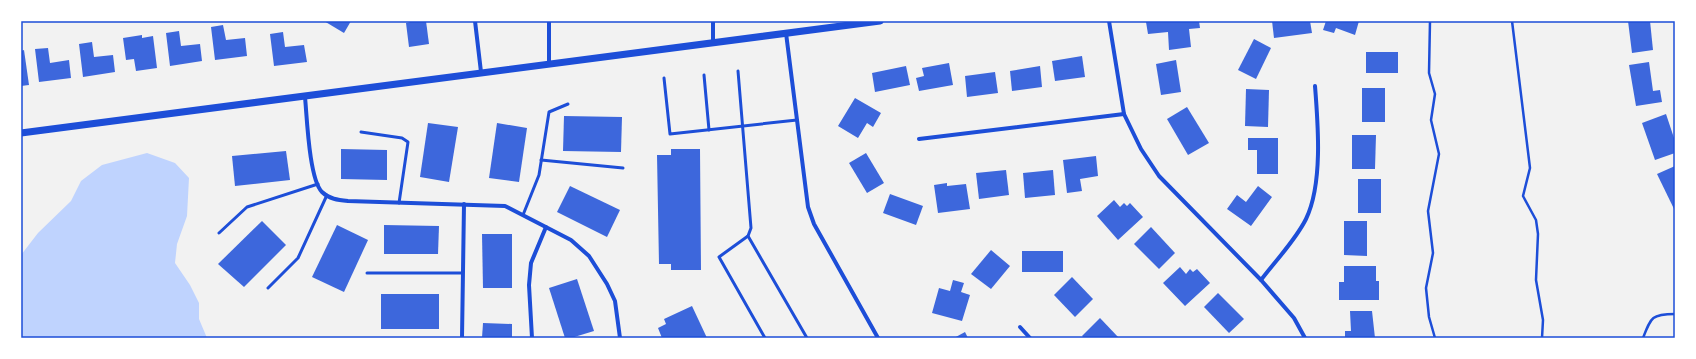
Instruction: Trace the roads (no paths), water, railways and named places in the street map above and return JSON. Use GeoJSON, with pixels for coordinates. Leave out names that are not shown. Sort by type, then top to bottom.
{"type":"FeatureCollection","features":[{"type":"Feature","properties":{"kind":"street"},"geometry":{"type":"LineString","coordinates":[[475,21],[481,72]]}},
{"type":"Feature","properties":{"kind":"street"},"geometry":{"type":"LineString","coordinates":[[549,21],[549,64]]}},
{"type":"Feature","properties":{"kind":"street"},"geometry":{"type":"LineString","coordinates":[[713,21],[713,43]]}},
{"type":"Feature","properties":{"kind":"street"},"geometry":{"type":"LineString","coordinates":[[21,133],[880,21]]}},
{"type":"Feature","properties":{"kind":"street"},"geometry":{"type":"LineString","coordinates":[[1109,21],[1124,114],[1141,149],[1159,176],[1261,280],[1294,318],[1305,338]]}},
{"type":"Feature","properties":{"kind":"street"},"geometry":{"type":"LineString","coordinates":[[786,33],[808,207],[814,224],[878,338]]}},
{"type":"Feature","properties":{"kind":"street"},"geometry":{"type":"LineString","coordinates":[[1261,280],[1300,230],[1312,202],[1317,176],[1315,86]]}},
{"type":"Feature","properties":{"kind":"street"},"geometry":{"type":"LineString","coordinates":[[305,97],[313,168],[318,184],[322,191],[327,195],[334,200],[348,201],[505,206],[571,240],[589,256],[607,284],[615,301],[620,338]]}},
{"type":"Feature","properties":{"kind":"street"},"geometry":{"type":"LineString","coordinates":[[919,139],[938,138],[1124,114]]}},
{"type":"Feature","properties":{"kind":"street"},"geometry":{"type":"LineString","coordinates":[[462,338],[464,204]]}},
{"type":"Feature","properties":{"kind":"street"},"geometry":{"type":"LineString","coordinates":[[532,338],[529,285],[531,263],[546,227]]}},
{"type":"Feature","properties":{"kind":"street"},"geometry":{"type":"LineString","coordinates":[[1020,327],[1030,338]]}},
{"type":"Feature","properties":{"kind":"lane"},"geometry":{"type":"LineString","coordinates":[[738,71],[751,228],[748,236],[719,258],[765,338]]}},
{"type":"Feature","properties":{"kind":"lane"},"geometry":{"type":"LineString","coordinates":[[704,75],[709,130]]}},
{"type":"Feature","properties":{"kind":"lane"},"geometry":{"type":"LineString","coordinates":[[664,78],[670,134],[797,120]]}},
{"type":"Feature","properties":{"kind":"lane"},"geometry":{"type":"LineString","coordinates":[[523,215],[539,175],[549,112],[568,104]]}},
{"type":"Feature","properties":{"kind":"lane"},"geometry":{"type":"LineString","coordinates":[[361,132],[402,138],[408,142],[399,203]]}},
{"type":"Feature","properties":{"kind":"lane"},"geometry":{"type":"LineString","coordinates":[[541,160],[623,168]]}},
{"type":"Feature","properties":{"kind":"lane"},"geometry":{"type":"LineString","coordinates":[[219,233],[247,207],[318,184]]}},
{"type":"Feature","properties":{"kind":"lane"},"geometry":{"type":"LineString","coordinates":[[268,288],[298,258],[327,195]]}},
{"type":"Feature","properties":{"kind":"lane"},"geometry":{"type":"LineString","coordinates":[[748,236],[807,338]]}},
{"type":"Feature","properties":{"kind":"lane"},"geometry":{"type":"LineString","coordinates":[[367,273],[462,273]]}},
{"type":"Feature","properties":{"kind":"water"},"geometry":{"type":"Polygon","coordinates":[[[147,153],[175,163],[189,178],[187,216],[177,244],[175,263],[190,285],[199,303],[199,319],[207,338],[21,338],[21,255],[38,233],[71,201],[81,181],[102,165],[147,153]]]}}]}
